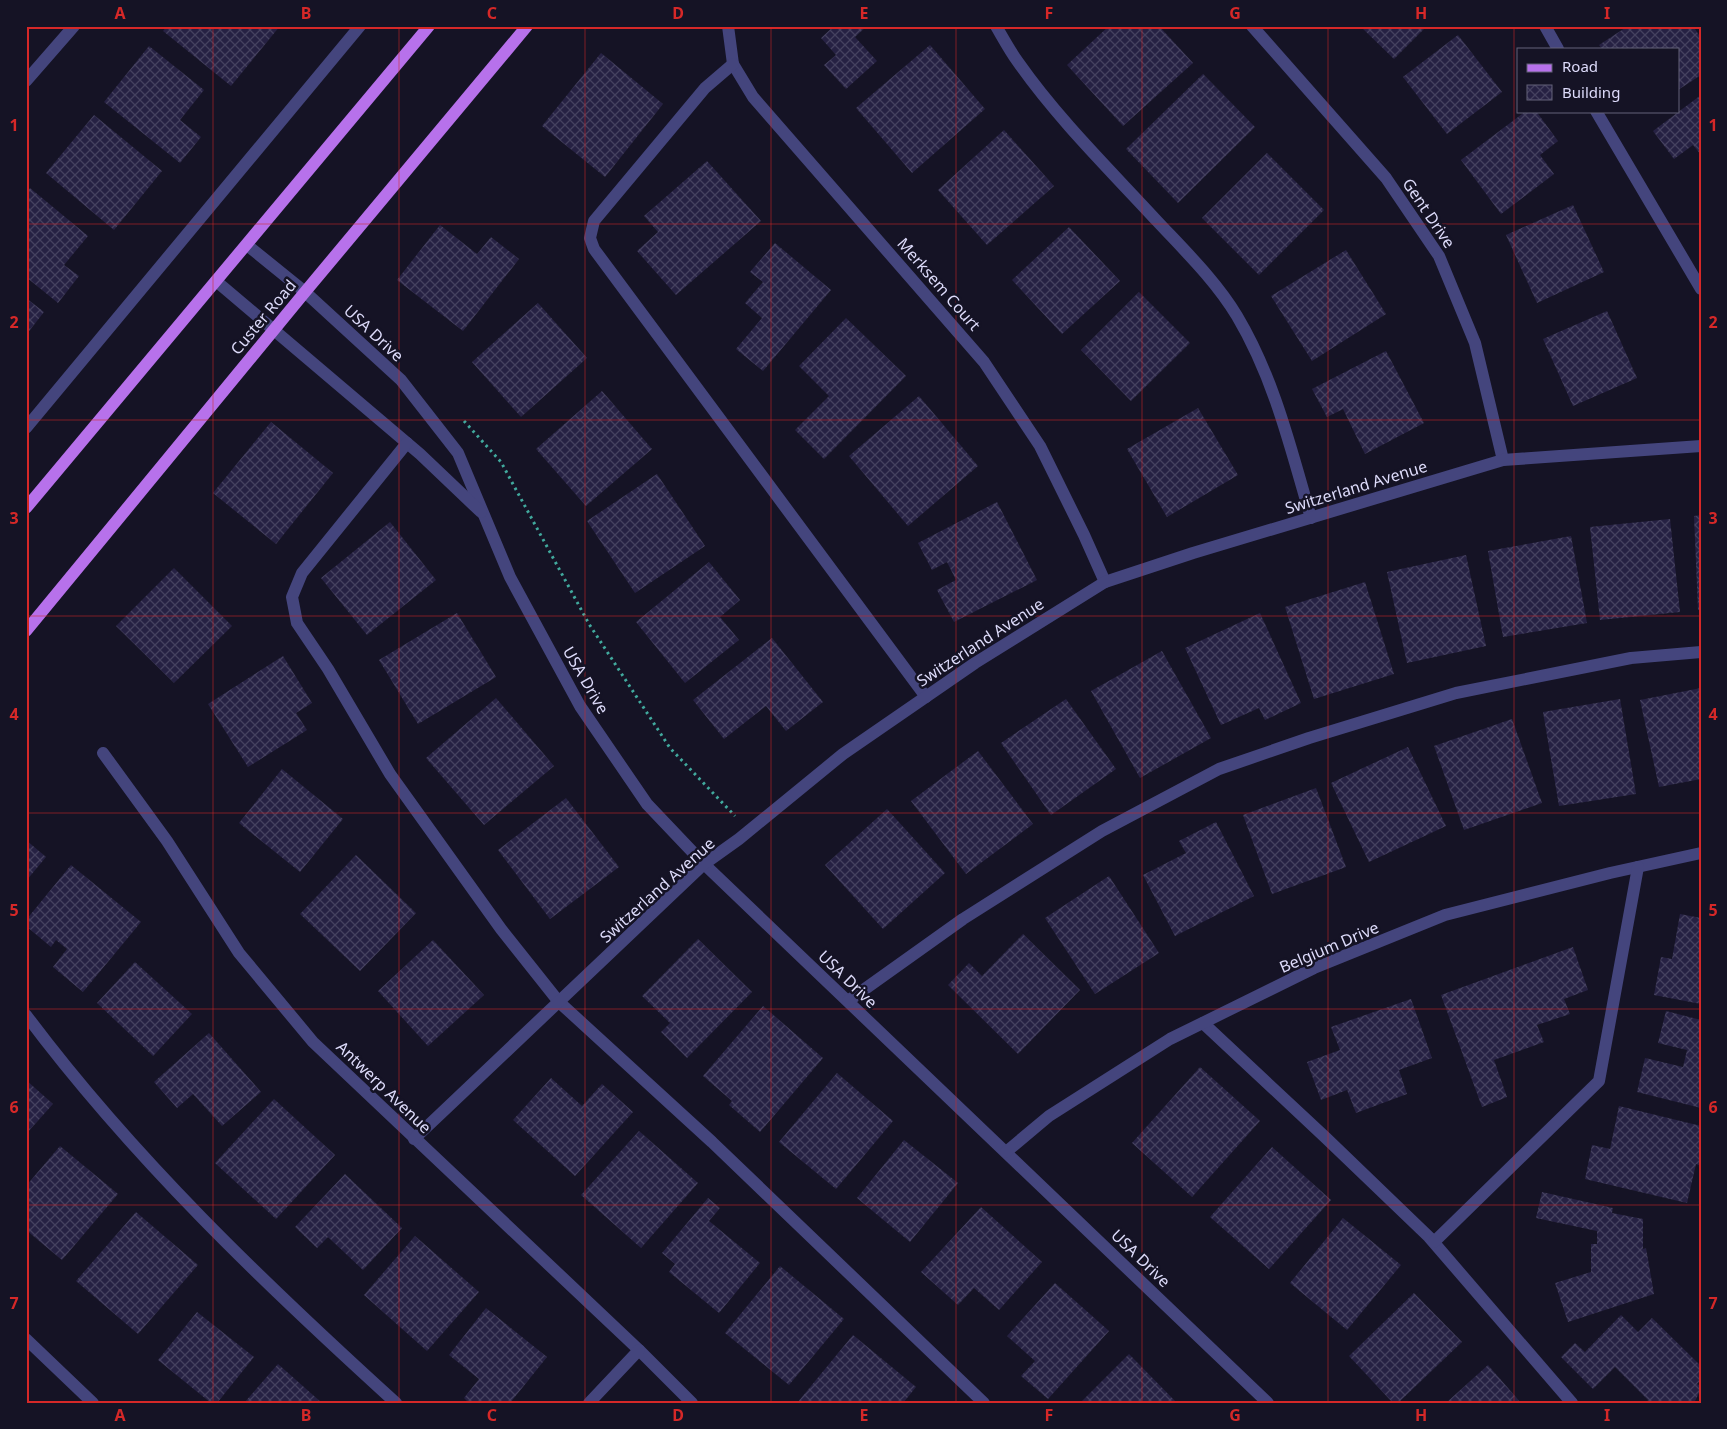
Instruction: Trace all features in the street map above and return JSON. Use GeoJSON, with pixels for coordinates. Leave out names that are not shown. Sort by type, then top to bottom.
{"type":"FeatureCollection","features":[{"type":"Feature","properties":{"kind":"main road"},"geometry":{"type":"LineString","coordinates":[[26,508],[429,26]]}},
{"type":"Feature","properties":{"kind":"main road","name":"Custer Road"},"geometry":{"type":"LineString","coordinates":[[26,631],[274,329],[528,26]]}},
{"type":"Feature","properties":{"kind":"street"},"geometry":{"type":"LineString","coordinates":[[26,81],[74,26]]}},
{"type":"Feature","properties":{"kind":"street"},"geometry":{"type":"LineString","coordinates":[[26,428],[360,26]]}},
{"type":"Feature","properties":{"kind":"street","name":"Merksem Court"},"geometry":{"type":"LineString","coordinates":[[728,26],[733,64],[753,97],[984,362],[1040,446],[1105,582]]}},
{"type":"Feature","properties":{"kind":"street"},"geometry":{"type":"LineString","coordinates":[[996,26],[1017,61],[1035,85],[1074,131],[1202,270],[1236,315],[1259,358],[1278,409],[1311,518]]}},
{"type":"Feature","properties":{"kind":"street","name":"Gent Drive"},"geometry":{"type":"LineString","coordinates":[[1252,26],[1386,178],[1440,256],[1474,343],[1504,460]]}},
{"type":"Feature","properties":{"kind":"street"},"geometry":{"type":"LineString","coordinates":[[1544,26],[1557,48]]}},
{"type":"Feature","properties":{"kind":"street"},"geometry":{"type":"LineString","coordinates":[[733,64],[705,88],[594,220],[590,238],[594,249],[926,697]]}},
{"type":"Feature","properties":{"kind":"street"},"geometry":{"type":"LineString","coordinates":[[1597,112],[1701,289]]}},
{"type":"Feature","properties":{"kind":"street","name":"USA Drive"},"geometry":{"type":"LineString","coordinates":[[246,244],[305,292],[401,380],[458,453],[510,577],[580,706],[647,804],[704,864],[1268,1403]]}},
{"type":"Feature","properties":{"kind":"street","name":"USA Drive"},"geometry":{"type":"LineString","coordinates":[[216,281],[407,443],[486,517]]}},
{"type":"Feature","properties":{"kind":"street"},"geometry":{"type":"LineString","coordinates":[[407,443],[302,573],[292,597],[296,623],[328,669],[390,774],[501,928],[559,1002],[712,1142],[984,1403]]}},
{"type":"Feature","properties":{"kind":"street","name":"Switzerland Avenue"},"geometry":{"type":"LineString","coordinates":[[414,1138],[704,864],[749,831],[843,754],[976,663],[1105,582],[1193,553],[1504,460],[1701,446]]}},
{"type":"Feature","properties":{"kind":"street"},"geometry":{"type":"LineString","coordinates":[[848,1001],[963,919],[1102,831],[1219,769],[1309,738],[1456,693],[1630,658],[1701,652]]}},
{"type":"Feature","properties":{"kind":"street","name":"Antwerp Avenue"},"geometry":{"type":"LineString","coordinates":[[102,753],[167,841],[239,953],[313,1042],[639,1350],[692,1403]]}},
{"type":"Feature","properties":{"kind":"street","name":"Belgium Drive"},"geometry":{"type":"LineString","coordinates":[[1006,1152],[1049,1116],[1170,1039],[1314,968],[1445,915],[1701,853]]}},
{"type":"Feature","properties":{"kind":"street"},"geometry":{"type":"LineString","coordinates":[[1434,1242],[1598,1081],[1638,867]]}},
{"type":"Feature","properties":{"kind":"street"},"geometry":{"type":"LineString","coordinates":[[26,1016],[59,1059],[174,1190],[333,1345],[396,1403]]}},
{"type":"Feature","properties":{"kind":"street"},"geometry":{"type":"LineString","coordinates":[[1202,1023],[1434,1242],[1572,1403]]}},
{"type":"Feature","properties":{"kind":"street"},"geometry":{"type":"LineString","coordinates":[[26,1339],[93,1403]]}},
{"type":"Feature","properties":{"kind":"street"},"geometry":{"type":"LineString","coordinates":[[589,1403],[639,1350]]}},
{"type":"Feature","properties":{"kind":"path"},"geometry":{"type":"LineString","coordinates":[[461,418],[501,462],[589,624],[670,748],[749,831]]}},
{"type":"Feature","properties":{"kind":"building"},"geometry":{"type":"Polygon","coordinates":[[[167,26],[280,26],[231,86],[163,31],[167,26]]]}},
{"type":"Feature","properties":{"kind":"building"},"geometry":{"type":"Polygon","coordinates":[[[834,26],[867,26],[855,37],[877,61],[846,89],[824,65],[836,55],[821,38],[834,26]]]}},
{"type":"Feature","properties":{"kind":"building"},"geometry":{"type":"Polygon","coordinates":[[[1109,26],[1159,26],[1193,63],[1123,126],[1067,65],[1109,26]]]}},
{"type":"Feature","properties":{"kind":"building"},"geometry":{"type":"Polygon","coordinates":[[[1360,26],[1427,26],[1394,59],[1360,26]]]}},
{"type":"Feature","properties":{"kind":"building"},"geometry":{"type":"Polygon","coordinates":[[[1628,26],[1693,26],[1701,38],[1701,75],[1680,89],[1680,48],[1601,48],[1599,45],[1628,26]]]}},
{"type":"Feature","properties":{"kind":"building"},"geometry":{"type":"Polygon","coordinates":[[[1458,35],[1502,92],[1447,134],[1403,77],[1458,35]]]}},
{"type":"Feature","properties":{"kind":"building"},"geometry":{"type":"Polygon","coordinates":[[[930,45],[985,109],[912,173],[856,108],[930,45]]]}},
{"type":"Feature","properties":{"kind":"building"},"geometry":{"type":"Polygon","coordinates":[[[149,46],[204,90],[180,120],[201,137],[180,163],[104,102],[149,46]]]}},
{"type":"Feature","properties":{"kind":"building"},"geometry":{"type":"Polygon","coordinates":[[[601,53],[663,104],[605,177],[542,126],[601,53]]]}},
{"type":"Feature","properties":{"kind":"building"},"geometry":{"type":"Polygon","coordinates":[[[1203,74],[1255,127],[1178,203],[1126,149],[1203,74]]]}},
{"type":"Feature","properties":{"kind":"building"},"geometry":{"type":"Polygon","coordinates":[[[1701,95],[1701,155],[1693,145],[1674,159],[1653,131],[1701,95]]]}},
{"type":"Feature","properties":{"kind":"building"},"geometry":{"type":"Polygon","coordinates":[[[1525,112],[1537,112],[1558,141],[1540,155],[1554,174],[1501,214],[1461,160],[1525,112]]]}},
{"type":"Feature","properties":{"kind":"building"},"geometry":{"type":"Polygon","coordinates":[[[94,115],[162,171],[114,230],[46,173],[94,115]]]}},
{"type":"Feature","properties":{"kind":"building"},"geometry":{"type":"Polygon","coordinates":[[[1004,130],[1054,186],[987,245],[938,190],[1004,130]]]}},
{"type":"Feature","properties":{"kind":"building"},"geometry":{"type":"Polygon","coordinates":[[[1267,153],[1324,210],[1259,275],[1202,218],[1267,153]]]}},
{"type":"Feature","properties":{"kind":"building"},"geometry":{"type":"Polygon","coordinates":[[[707,161],[761,221],[676,295],[637,251],[658,232],[644,216],[707,161]]]}},
{"type":"Feature","properties":{"kind":"building"},"geometry":{"type":"Polygon","coordinates":[[[30,188],[88,236],[64,265],[79,276],[58,303],[26,277],[26,193],[30,188]]]}},
{"type":"Feature","properties":{"kind":"building"},"geometry":{"type":"Polygon","coordinates":[[[1573,205],[1604,272],[1537,303],[1506,235],[1573,205]]]}},
{"type":"Feature","properties":{"kind":"building"},"geometry":{"type":"Polygon","coordinates":[[[440,225],[477,254],[491,237],[519,259],[463,331],[397,280],[440,225]]]}},
{"type":"Feature","properties":{"kind":"building"},"geometry":{"type":"Polygon","coordinates":[[[1069,227],[1120,281],[1062,334],[1012,280],[1069,227]]]}},
{"type":"Feature","properties":{"kind":"building"},"geometry":{"type":"Polygon","coordinates":[[[775,243],[831,290],[763,371],[736,349],[762,318],[745,303],[763,282],[750,272],[775,243]]]}},
{"type":"Feature","properties":{"kind":"building"},"geometry":{"type":"Polygon","coordinates":[[[1346,250],[1386,314],[1312,361],[1271,296],[1346,250]]]}},
{"type":"Feature","properties":{"kind":"building"},"geometry":{"type":"Polygon","coordinates":[[[1139,292],[1190,343],[1131,401],[1081,350],[1139,292]]]}},
{"type":"Feature","properties":{"kind":"building"},"geometry":{"type":"Polygon","coordinates":[[[26,298],[44,312],[26,335],[26,298]]]}},
{"type":"Feature","properties":{"kind":"building"},"geometry":{"type":"Polygon","coordinates":[[[538,303],[587,358],[521,417],[472,362],[538,303]]]}},
{"type":"Feature","properties":{"kind":"building"},"geometry":{"type":"Polygon","coordinates":[[[1607,311],[1637,378],[1573,406],[1543,339],[1607,311]]]}},
{"type":"Feature","properties":{"kind":"building"},"geometry":{"type":"Polygon","coordinates":[[[846,318],[906,376],[824,459],[795,430],[829,396],[799,366],[846,318]]]}},
{"type":"Feature","properties":{"kind":"building"},"geometry":{"type":"Polygon","coordinates":[[[1386,351],[1424,423],[1365,454],[1343,409],[1327,417],[1312,389],[1386,351]]]}},
{"type":"Feature","properties":{"kind":"building"},"geometry":{"type":"Polygon","coordinates":[[[602,391],[652,449],[586,506],[536,449],[602,391]]]}},
{"type":"Feature","properties":{"kind":"building"},"geometry":{"type":"Polygon","coordinates":[[[919,396],[978,466],[908,526],[849,456],[919,396]]]}},
{"type":"Feature","properties":{"kind":"building"},"geometry":{"type":"Polygon","coordinates":[[[1198,408],[1238,475],[1167,517],[1127,449],[1198,408]]]}},
{"type":"Feature","properties":{"kind":"building"},"geometry":{"type":"Polygon","coordinates":[[[271,422],[333,473],[276,544],[213,493],[271,422]]]}},
{"type":"Feature","properties":{"kind":"building"},"geometry":{"type":"Polygon","coordinates":[[[657,474],[705,546],[635,593],[587,521],[657,474]]]}},
{"type":"Feature","properties":{"kind":"building"},"geometry":{"type":"Polygon","coordinates":[[[997,502],[1037,580],[954,622],[937,590],[956,580],[947,562],[932,570],[918,543],[997,502]]]}},
{"type":"Feature","properties":{"kind":"building"},"geometry":{"type":"Polygon","coordinates":[[[1701,515],[1701,610],[1698,610],[1694,516],[1701,515]]]}},
{"type":"Feature","properties":{"kind":"building"},"geometry":{"type":"Polygon","coordinates":[[[1670,519],[1680,612],[1600,620],[1590,527],[1670,519]]]}},
{"type":"Feature","properties":{"kind":"building"},"geometry":{"type":"Polygon","coordinates":[[[390,522],[436,580],[367,635],[321,578],[390,522]]]}},
{"type":"Feature","properties":{"kind":"building"},"geometry":{"type":"Polygon","coordinates":[[[1571,536],[1587,623],[1503,637],[1488,551],[1571,536]]]}},
{"type":"Feature","properties":{"kind":"building"},"geometry":{"type":"Polygon","coordinates":[[[1466,555],[1486,646],[1407,663],[1387,572],[1466,555]]]}},
{"type":"Feature","properties":{"kind":"building"},"geometry":{"type":"Polygon","coordinates":[[[709,562],[740,600],[720,617],[739,640],[685,683],[636,622],[709,562]]]}},
{"type":"Feature","properties":{"kind":"building"},"geometry":{"type":"Polygon","coordinates":[[[174,568],[232,626],[174,683],[116,626],[174,568]]]}},
{"type":"Feature","properties":{"kind":"building"},"geometry":{"type":"Polygon","coordinates":[[[1365,582],[1394,674],[1314,699],[1285,607],[1365,582]]]}},
{"type":"Feature","properties":{"kind":"building"},"geometry":{"type":"Polygon","coordinates":[[[457,613],[496,677],[418,724],[379,660],[457,613]]]}},
{"type":"Feature","properties":{"kind":"building"},"geometry":{"type":"Polygon","coordinates":[[[1260,613],[1301,703],[1265,720],[1259,708],[1221,725],[1185,648],[1260,613]]]}},
{"type":"Feature","properties":{"kind":"building"},"geometry":{"type":"Polygon","coordinates":[[[772,638],[823,702],[786,731],[766,706],[724,739],[693,700],[772,638]]]}},
{"type":"Feature","properties":{"kind":"building"},"geometry":{"type":"Polygon","coordinates":[[[1162,651],[1211,738],[1140,778],[1091,691],[1162,651]]]}},
{"type":"Feature","properties":{"kind":"building"},"geometry":{"type":"Polygon","coordinates":[[[283,656],[312,703],[296,713],[307,730],[248,767],[208,704],[283,656]]]}},
{"type":"Feature","properties":{"kind":"building"},"geometry":{"type":"Polygon","coordinates":[[[1701,688],[1701,779],[1659,787],[1640,700],[1701,688]]]}},
{"type":"Feature","properties":{"kind":"building"},"geometry":{"type":"Polygon","coordinates":[[[496,698],[554,766],[484,825],[426,758],[496,698]]]}},
{"type":"Feature","properties":{"kind":"building"},"geometry":{"type":"Polygon","coordinates":[[[1066,699],[1116,769],[1051,815],[1001,743],[1066,699]]]}},
{"type":"Feature","properties":{"kind":"building"},"geometry":{"type":"Polygon","coordinates":[[[1620,699],[1636,794],[1559,806],[1543,712],[1620,699]]]}},
{"type":"Feature","properties":{"kind":"building"},"geometry":{"type":"Polygon","coordinates":[[[1512,719],[1542,803],[1464,830],[1434,746],[1512,719]]]}},
{"type":"Feature","properties":{"kind":"building"},"geometry":{"type":"Polygon","coordinates":[[[1408,747],[1446,826],[1369,862],[1331,783],[1408,747]]]}},
{"type":"Feature","properties":{"kind":"building"},"geometry":{"type":"Polygon","coordinates":[[[978,751],[1033,824],[966,874],[911,801],[978,751]]]}},
{"type":"Feature","properties":{"kind":"building"},"geometry":{"type":"Polygon","coordinates":[[[282,769],[343,819],[300,872],[239,823],[282,769]]]}},
{"type":"Feature","properties":{"kind":"building"},"geometry":{"type":"Polygon","coordinates":[[[1316,788],[1346,867],[1272,894],[1243,815],[1316,788]]]}},
{"type":"Feature","properties":{"kind":"building"},"geometry":{"type":"Polygon","coordinates":[[[566,798],[619,867],[550,919],[498,850],[566,798]]]}},
{"type":"Feature","properties":{"kind":"building"},"geometry":{"type":"Polygon","coordinates":[[[887,809],[945,873],[883,929],[825,865],[887,809]]]}},
{"type":"Feature","properties":{"kind":"building"},"geometry":{"type":"Polygon","coordinates":[[[1216,822],[1254,896],[1175,936],[1143,875],[1186,853],[1179,841],[1216,822]]]}},
{"type":"Feature","properties":{"kind":"building"},"geometry":{"type":"Polygon","coordinates":[[[26,840],[46,857],[26,881],[26,840]]]}},
{"type":"Feature","properties":{"kind":"building"},"geometry":{"type":"Polygon","coordinates":[[[356,855],[416,913],[360,971],[300,914],[356,855]]]}},
{"type":"Feature","properties":{"kind":"building"},"geometry":{"type":"Polygon","coordinates":[[[71,865],[141,922],[83,992],[53,967],[67,949],[56,940],[51,947],[26,926],[26,920],[71,865]]]}},
{"type":"Feature","properties":{"kind":"building"},"geometry":{"type":"Polygon","coordinates":[[[1109,876],[1159,953],[1095,994],[1045,918],[1109,876]]]}},
{"type":"Feature","properties":{"kind":"building"},"geometry":{"type":"Polygon","coordinates":[[[1680,914],[1701,918],[1701,1004],[1654,995],[1661,957],[1672,959],[1680,914]]]}},
{"type":"Feature","properties":{"kind":"building"},"geometry":{"type":"Polygon","coordinates":[[[1023,934],[1080,990],[1018,1054],[948,985],[969,963],[982,976],[1023,934]]]}},
{"type":"Feature","properties":{"kind":"building"},"geometry":{"type":"Polygon","coordinates":[[[698,939],[752,992],[687,1058],[661,1032],[670,1023],[642,996],[698,939]]]}},
{"type":"Feature","properties":{"kind":"building"},"geometry":{"type":"Polygon","coordinates":[[[433,940],[484,995],[428,1046],[378,991],[433,940]]]}},
{"type":"Feature","properties":{"kind":"building"},"geometry":{"type":"Polygon","coordinates":[[[1573,947],[1588,990],[1564,999],[1570,1014],[1537,1025],[1544,1042],[1494,1060],[1507,1097],[1482,1107],[1441,995],[1573,947]]]}},
{"type":"Feature","properties":{"kind":"building"},"geometry":{"type":"Polygon","coordinates":[[[135,962],[192,1014],[153,1056],[97,1003],[135,962]]]}},
{"type":"Feature","properties":{"kind":"building"},"geometry":{"type":"Polygon","coordinates":[[[1411,999],[1432,1058],[1399,1070],[1407,1094],[1356,1113],[1347,1090],[1321,1100],[1307,1062],[1340,1050],[1331,1027],[1411,999]]]}},
{"type":"Feature","properties":{"kind":"building"},"geometry":{"type":"Polygon","coordinates":[[[763,1006],[823,1058],[760,1132],[729,1105],[732,1101],[703,1076],[763,1006]]]}},
{"type":"Feature","properties":{"kind":"building"},"geometry":{"type":"Polygon","coordinates":[[[1666,1011],[1701,1020],[1701,1108],[1637,1092],[1645,1058],[1683,1067],[1687,1050],[1658,1043],[1666,1011]]]}},
{"type":"Feature","properties":{"kind":"building"},"geometry":{"type":"Polygon","coordinates":[[[209,1033],[261,1092],[222,1126],[193,1094],[177,1108],[154,1082],[209,1033]]]}},
{"type":"Feature","properties":{"kind":"building"},"geometry":{"type":"Polygon","coordinates":[[[1200,1067],[1260,1121],[1192,1197],[1132,1143],[1200,1067]]]}},
{"type":"Feature","properties":{"kind":"building"},"geometry":{"type":"Polygon","coordinates":[[[837,1073],[893,1121],[836,1189],[779,1142],[837,1073]]]}},
{"type":"Feature","properties":{"kind":"building"},"geometry":{"type":"Polygon","coordinates":[[[551,1078],[582,1106],[602,1084],[633,1112],[575,1176],[513,1120],[551,1078]]]}},
{"type":"Feature","properties":{"kind":"building"},"geometry":{"type":"Polygon","coordinates":[[[26,1080],[53,1104],[26,1134],[26,1080]]]}},
{"type":"Feature","properties":{"kind":"building"},"geometry":{"type":"Polygon","coordinates":[[[274,1099],[335,1155],[276,1219],[215,1163],[274,1099]]]}},
{"type":"Feature","properties":{"kind":"building"},"geometry":{"type":"Polygon","coordinates":[[[1619,1106],[1701,1126],[1701,1166],[1696,1164],[1687,1203],[1585,1179],[1592,1145],[1610,1149],[1619,1106]]]}},
{"type":"Feature","properties":{"kind":"building"},"geometry":{"type":"Polygon","coordinates":[[[639,1131],[698,1183],[641,1248],[581,1195],[639,1131]]]}},
{"type":"Feature","properties":{"kind":"building"},"geometry":{"type":"Polygon","coordinates":[[[904,1140],[958,1183],[910,1242],[857,1198],[904,1140]]]}},
{"type":"Feature","properties":{"kind":"building"},"geometry":{"type":"Polygon","coordinates":[[[60,1146],[118,1194],[62,1260],[26,1230],[26,1186],[60,1146]]]}},
{"type":"Feature","properties":{"kind":"building"},"geometry":{"type":"Polygon","coordinates":[[[1272,1147],[1331,1200],[1269,1269],[1210,1217],[1272,1147]]]}},
{"type":"Feature","properties":{"kind":"building"},"geometry":{"type":"Polygon","coordinates":[[[345,1174],[402,1228],[363,1270],[328,1237],[317,1248],[295,1227],[345,1174]]]}},
{"type":"Feature","properties":{"kind":"building"},"geometry":{"type":"Polygon","coordinates":[[[1542,1192],[1613,1208],[1612,1213],[1643,1219],[1643,1249],[1646,1248],[1654,1294],[1568,1322],[1555,1283],[1591,1272],[1591,1244],[1597,1244],[1597,1231],[1536,1218],[1542,1192]]]}},
{"type":"Feature","properties":{"kind":"building"},"geometry":{"type":"Polygon","coordinates":[[[708,1198],[720,1208],[709,1221],[760,1263],[719,1313],[669,1272],[675,1264],[662,1253],[708,1198]]]}},
{"type":"Feature","properties":{"kind":"building"},"geometry":{"type":"Polygon","coordinates":[[[981,1207],[1042,1262],[999,1310],[974,1288],[958,1305],[921,1272],[981,1207]]]}},
{"type":"Feature","properties":{"kind":"building"},"geometry":{"type":"Polygon","coordinates":[[[136,1212],[198,1265],[138,1334],[76,1281],[136,1212]]]}},
{"type":"Feature","properties":{"kind":"building"},"geometry":{"type":"Polygon","coordinates":[[[1343,1218],[1401,1265],[1347,1330],[1290,1283],[1343,1218]]]}},
{"type":"Feature","properties":{"kind":"building"},"geometry":{"type":"Polygon","coordinates":[[[415,1236],[479,1292],[427,1351],[364,1295],[415,1236]]]}},
{"type":"Feature","properties":{"kind":"building"},"geometry":{"type":"Polygon","coordinates":[[[780,1266],[844,1319],[789,1385],[725,1333],[780,1266]]]}},
{"type":"Feature","properties":{"kind":"building"},"geometry":{"type":"Polygon","coordinates":[[[1055,1283],[1109,1331],[1048,1399],[1021,1376],[1035,1361],[1007,1336],[1055,1283]]]}},
{"type":"Feature","properties":{"kind":"building"},"geometry":{"type":"Polygon","coordinates":[[[1414,1293],[1462,1342],[1398,1403],[1393,1403],[1349,1356],[1414,1293]]]}},
{"type":"Feature","properties":{"kind":"building"},"geometry":{"type":"Polygon","coordinates":[[[486,1308],[547,1357],[510,1403],[469,1403],[464,1398],[479,1379],[449,1355],[486,1308]]]}},
{"type":"Feature","properties":{"kind":"building"},"geometry":{"type":"Polygon","coordinates":[[[197,1312],[254,1357],[217,1403],[211,1403],[158,1360],[197,1312]]]}},
{"type":"Feature","properties":{"kind":"building"},"geometry":{"type":"Polygon","coordinates":[[[1621,1315],[1638,1332],[1652,1318],[1701,1366],[1701,1380],[1697,1384],[1701,1386],[1701,1389],[1694,1403],[1646,1403],[1648,1400],[1615,1367],[1593,1389],[1561,1357],[1575,1343],[1585,1352],[1621,1315]]]}},
{"type":"Feature","properties":{"kind":"building"},"geometry":{"type":"Polygon","coordinates":[[[853,1335],[916,1387],[903,1403],[797,1403],[853,1335]]]}},
{"type":"Feature","properties":{"kind":"building"},"geometry":{"type":"Polygon","coordinates":[[[1129,1354],[1177,1403],[1080,1403],[1129,1354]]]}},
{"type":"Feature","properties":{"kind":"building"},"geometry":{"type":"Polygon","coordinates":[[[278,1364],[322,1403],[244,1403],[278,1364]]]}},
{"type":"Feature","properties":{"kind":"building"},"geometry":{"type":"Polygon","coordinates":[[[1488,1365],[1521,1403],[1446,1403],[1488,1365]]]}}]}
